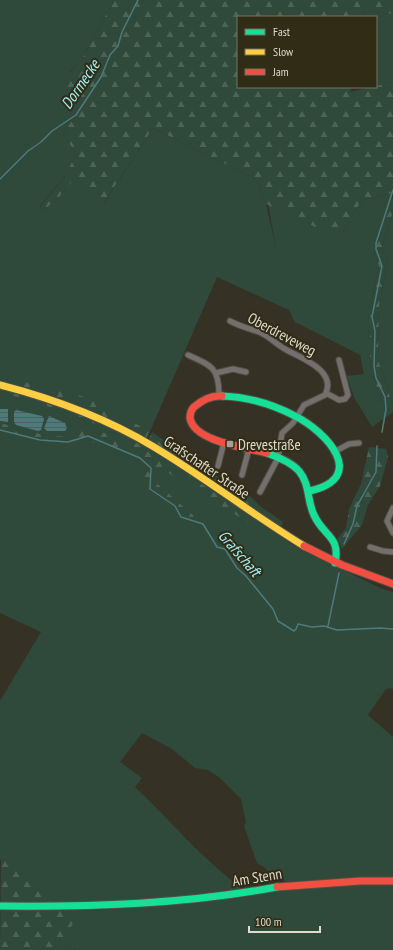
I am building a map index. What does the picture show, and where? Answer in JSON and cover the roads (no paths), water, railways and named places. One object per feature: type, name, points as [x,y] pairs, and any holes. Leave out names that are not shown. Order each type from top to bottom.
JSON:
[{"type":"street","name":"Oberdreveweg","points":[[230,321],[261,333],[286,350],[312,362],[323,374],[328,386],[326,393]]},
{"type":"street","points":[[188,355],[210,365],[216,373],[219,394]]},
{"type":"street","points":[[260,492],[278,458],[281,434],[298,417],[306,403],[322,398],[326,393],[339,400],[345,399],[348,395],[339,360]]},
{"type":"street","points":[[216,373],[233,369],[246,372]]},
{"type":"street","name":"Grafschafter Straße","points":[[0,385],[58,401],[107,421],[134,435],[293,540],[353,571],[393,584]]},
{"type":"street","points":[[309,491],[328,486],[336,479],[339,469],[334,452],[321,433],[298,417],[255,400],[219,394],[206,397],[198,402],[192,410],[190,418],[195,428],[202,434],[278,458],[291,464],[298,470],[309,491],[314,518],[337,545],[338,551],[335,563]]},
{"type":"street","points":[[218,466],[224,442]]},
{"type":"street","points":[[334,452],[349,444],[359,443]]},
{"type":"street","points":[[242,475],[249,449]]},
{"type":"street","points":[[393,508],[386,521],[393,533]]},
{"type":"street","points":[[370,547],[393,552]]},
{"type":"street","name":"Am Stenn","points":[[0,906],[74,907],[125,904],[246,893],[288,885],[360,881],[393,881]]},
{"type":"water","points":[[0,409],[8,409],[8,422],[0,421]]},
{"type":"water","points":[[16,410],[42,416],[44,419],[41,430],[38,431],[16,425],[14,422],[14,412]]},
{"type":"water","points":[[49,416],[65,423],[67,428],[65,431],[47,431],[44,428]]},
{"type":"waterway","name":"Dormecke","points":[[0,179],[28,151],[41,142],[52,131],[76,115],[101,77],[110,55],[118,46],[122,32],[138,0]]},
{"type":"waterway","points":[[382,432],[386,409],[385,397],[376,378],[374,366],[375,331],[372,317],[382,266],[376,249],[376,243],[393,190]]},
{"type":"waterway","name":"Grafschaft","points":[[0,430],[40,440],[68,442],[88,436],[140,458],[151,468],[150,489],[175,506],[181,517],[203,524],[217,547],[225,549],[237,568],[246,576],[273,609],[278,621],[294,631],[298,624],[312,627],[324,626],[337,630],[380,628],[393,629]]},
{"type":"waterway","points":[[344,544],[353,524],[357,506],[376,472],[377,446]]},
{"type":"waterway","points":[[328,626],[339,573]]},
{"type":"place","name":"Drevestraße","points":[[230,444]]}]
